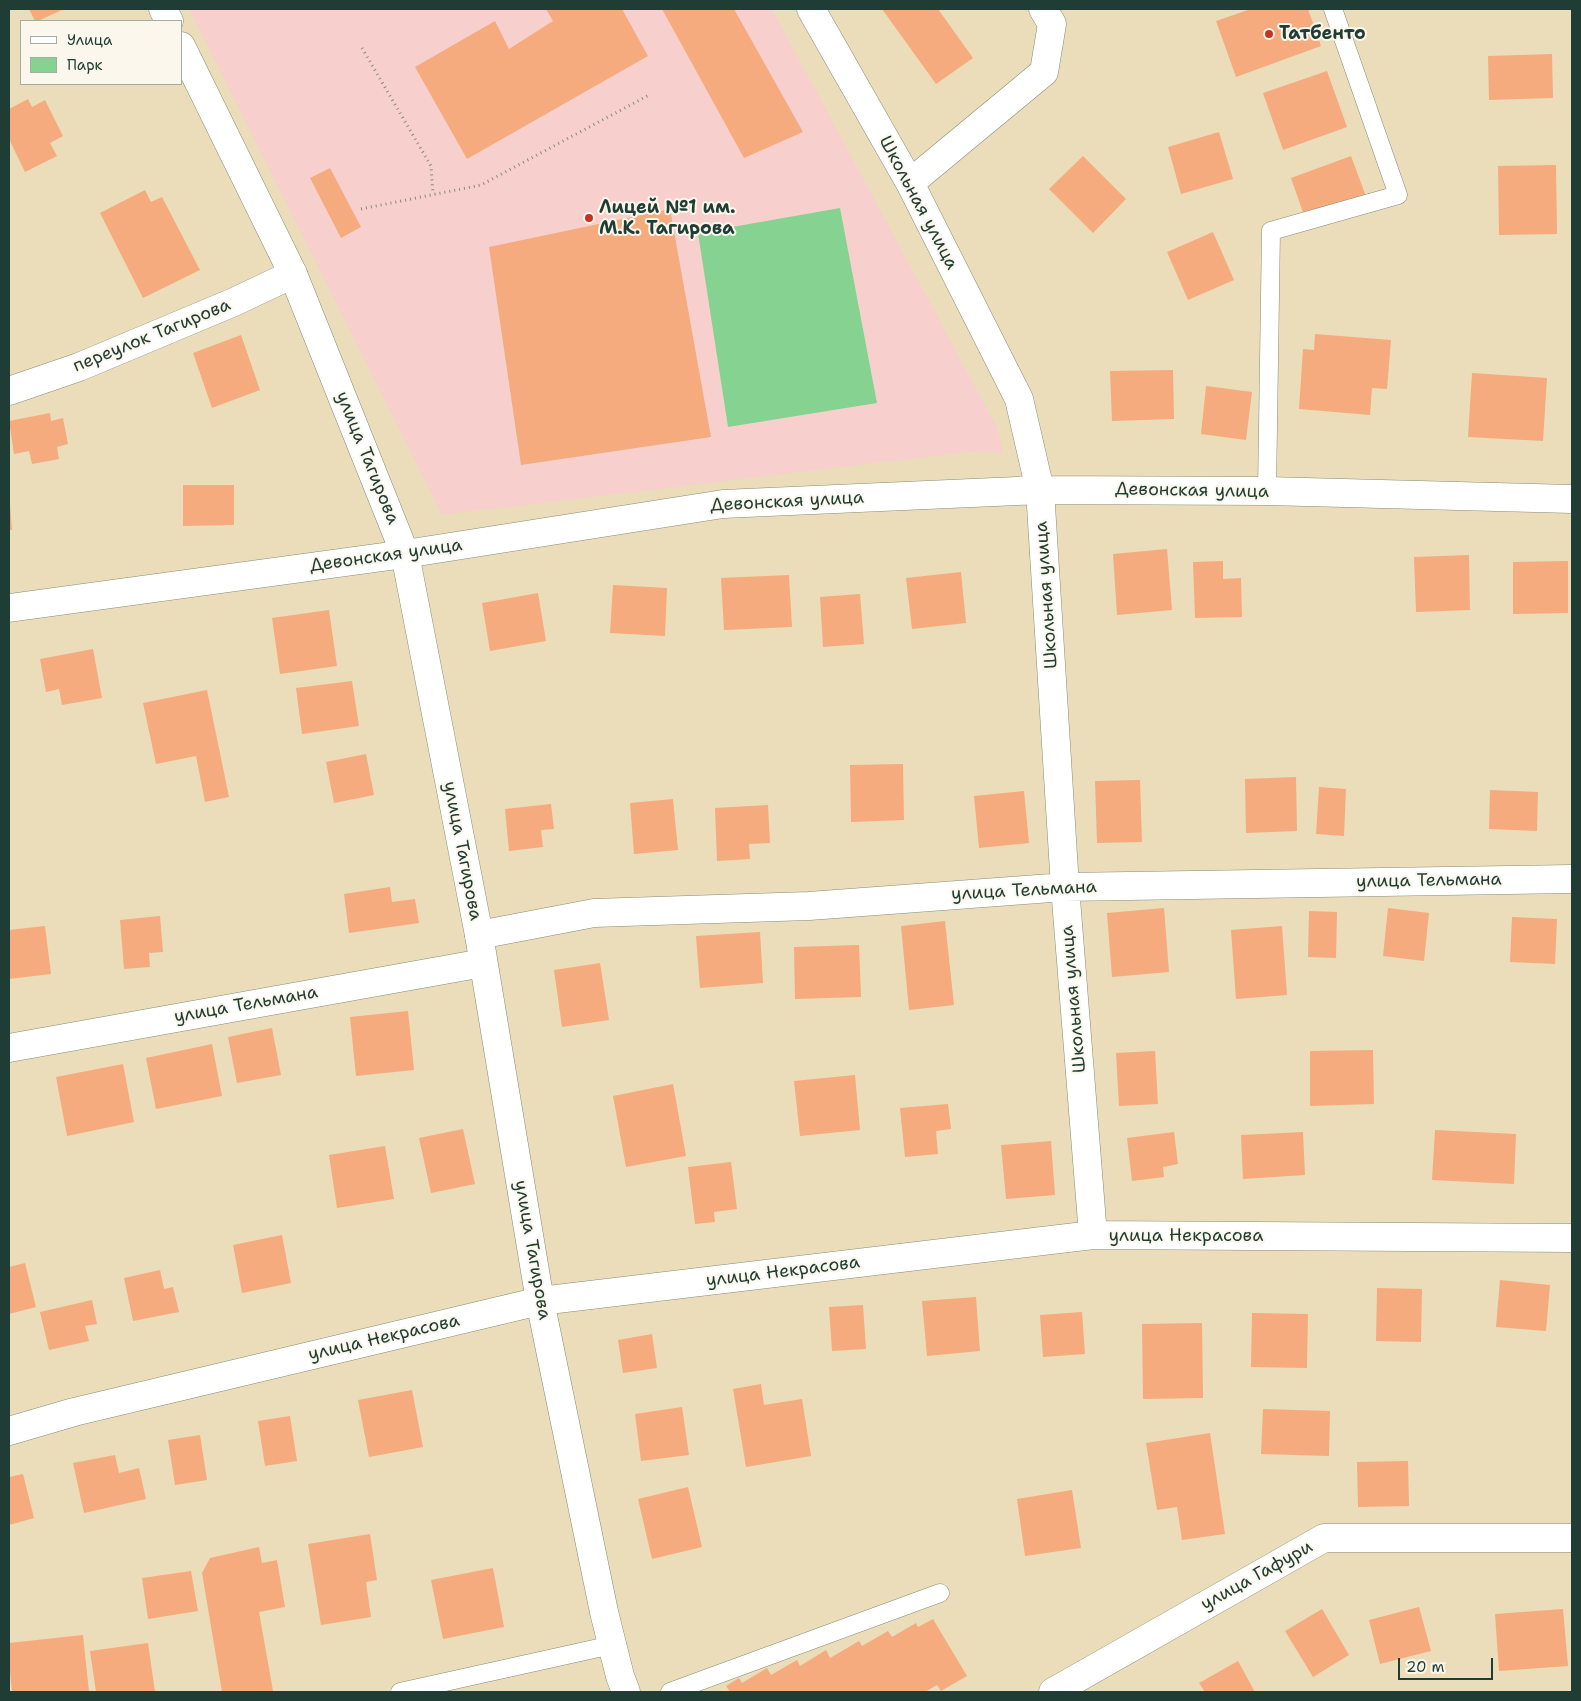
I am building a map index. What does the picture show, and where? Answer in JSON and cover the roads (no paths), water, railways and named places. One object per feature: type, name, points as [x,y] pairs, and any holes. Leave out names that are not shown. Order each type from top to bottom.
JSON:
[{"type":"street","name":"Школьная улица","points":[[811,9],[910,184],[1019,399],[1040,490],[1065,887],[1093,1235]]},
{"type":"street","points":[[910,184],[1044,72],[1052,24],[1043,9]]},
{"type":"street","name":"улица Тагирова","points":[[182,48],[293,274],[405,554],[479,935],[540,1301],[612,1645],[626,1692]]},
{"type":"street","name":"переулок Тагирова","points":[[9,391],[79,367],[234,302],[293,274]]},
{"type":"street","name":"Девонская улица","points":[[9,608],[405,554],[723,504],[1040,490],[1267,492],[1572,499]]},
{"type":"street","name":"улица Тельмана","points":[[479,935],[594,913],[809,906],[1065,887],[1572,879]]},
{"type":"street","name":"улица Тельмана","points":[[9,1048],[483,963]]},
{"type":"street","name":"улица Некрасова","points":[[9,1431],[74,1412],[540,1301],[1093,1235],[1572,1238]]},
{"type":"street","name":"улица Гафури","points":[[1052,1692],[1324,1538],[1572,1538]]},
{"type":"lane","points":[[1267,492],[1271,231],[1398,195],[1333,9]]},
{"type":"lane","points":[[670,1692],[940,1593]]},
{"type":"lane","points":[[400,1692],[612,1645]]},
{"type":"place","name":"Татбенто","points":[[1269,34]]},
{"type":"place","name":"Лицей №1 им. М.К. Тагирова","points":[[589,218]]}]
